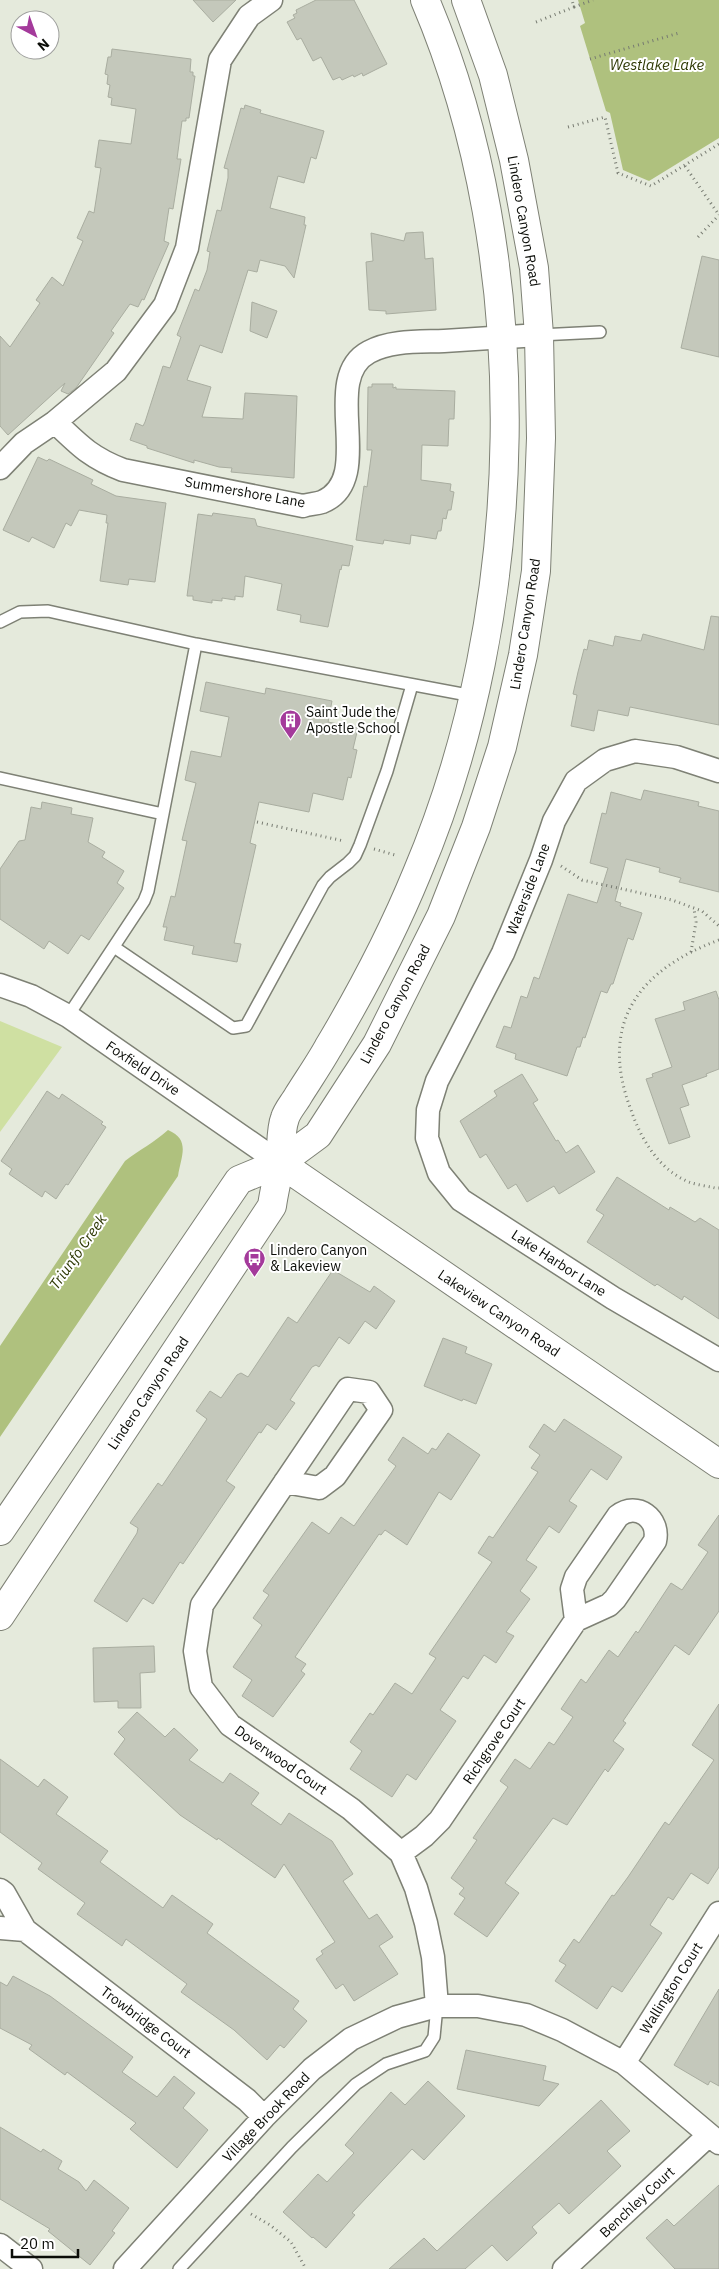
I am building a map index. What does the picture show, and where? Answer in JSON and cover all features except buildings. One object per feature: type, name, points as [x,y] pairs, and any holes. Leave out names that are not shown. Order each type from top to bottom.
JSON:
[{"type":"street","points":[[0,468],[24,442],[55,422],[116,370],[165,305],[187,248],[220,60],[249,16],[271,0]]},
{"type":"street","name":"Lindero Canyon Road","points":[[0,1616],[272,1206],[280,1163],[285,1118],[377,964],[442,811],[473,696],[486,640],[498,562],[504,457],[502,338],[487,206],[468,121],[425,0]]},
{"type":"street","name":"Lindero Canyon Road","points":[[0,1531],[239,1180],[280,1163],[318,1135],[378,1044],[441,916],[476,827],[502,747],[522,655],[536,571],[541,438],[539,335],[534,268],[514,160],[493,75],[466,0]]},
{"type":"street","name":"Summershore Lane","points":[[55,422],[88,454],[101,462],[123,470],[303,506],[322,502],[338,489],[346,474],[347,392],[353,366],[368,352],[392,344],[539,335]]},
{"type":"street","name":"Waterside Lane","points":[[427,1138],[428,1110],[437,1081],[503,954],[541,860],[554,821],[576,781],[606,760],[635,750],[676,756],[719,771]]},
{"type":"street","name":"Foxfield Drive","points":[[0,985],[31,996],[68,1016],[280,1163]]},
{"type":"street","name":"Lake Harbor Lane","points":[[427,1138],[439,1173],[461,1200],[613,1298],[719,1360]]},
{"type":"street","name":"Lakeview Canyon Road","points":[[280,1163],[719,1464]]},
{"type":"street","name":"Doverwood Court","points":[[285,1482],[319,1488],[334,1476],[382,1410],[369,1392],[348,1389],[285,1482],[202,1605],[195,1651],[201,1687],[230,1725],[351,1809],[401,1853],[416,1888],[426,1923],[433,1958],[437,2006]]},
{"type":"street","name":"Richgrove Court","points":[[401,1853],[424,1836],[440,1820],[576,1620],[609,1604],[614,1599],[655,1541],[657,1531],[652,1520],[638,1510],[625,1510],[618,1516],[576,1577],[572,1589],[576,1620]]},
{"type":"street","name":"Trowbridge Court","points":[[0,1890],[25,1930],[248,2100],[264,2117]]},
{"type":"street","name":"Wallington Court","points":[[624,2063],[719,1913]]},
{"type":"street","points":[[0,1928],[25,1930]]},
{"type":"street","name":"Village Brook Road","points":[[125,2269],[264,2117],[312,2069],[351,2039],[397,2017],[437,2006],[478,2006],[526,2015],[562,2030],[624,2063],[714,2139]]},
{"type":"street","name":"Benchley Court","points":[[564,2269],[714,2139]]},
{"type":"street","points":[[0,2245],[31,2269]]},
{"type":"lane","points":[[539,335],[600,332]]},
{"type":"lane","points":[[0,622],[20,612],[48,610],[196,644],[473,696]]},
{"type":"lane","points":[[68,1016],[144,900],[163,814],[196,644]]},
{"type":"lane","points":[[114,947],[233,1028],[246,1026],[323,885],[355,856],[387,771],[412,685]]},
{"type":"lane","points":[[0,778],[163,814]]},
{"type":"lane","points":[[179,2269],[292,2147],[356,2084],[386,2064],[425,2051],[434,2036],[437,2006]]},
{"type":"path","points":[[572,0],[574,7]]},
{"type":"path","points":[[536,22],[593,0]]},
{"type":"path","points":[[590,59],[679,34]]},
{"type":"path","points":[[568,127],[605,117],[618,173],[651,186],[719,144]]},
{"type":"path","points":[[684,166],[719,215],[698,237]]},
{"type":"path","points":[[257,822],[360,844],[396,855]]},
{"type":"path","points":[[541,860],[561,866],[582,880],[672,900],[694,908],[702,911],[719,926]]},
{"type":"path","points":[[691,952],[696,922],[694,908]]},
{"type":"path","points":[[719,940],[691,952],[664,968],[646,985],[629,1010],[619,1034],[618,1058],[626,1100],[636,1125],[651,1152],[667,1168],[688,1182],[719,1188]]},
{"type":"path","points":[[237,2206],[270,2225],[291,2242],[306,2269]]},
{"type":"shaded area","points":[[0,1021],[62,1047],[0,1132]]},
{"type":"water","name":"Westlake Lake","points":[[578,0],[719,0],[719,138],[649,181],[623,170],[610,113],[606,111],[580,26],[585,23]]},
{"type":"water","name":"Triunfo Creek","points":[[168,1130],[180,1139],[182,1144],[183,1149],[178,1176],[0,1437],[0,1346],[125,1161]]},
{"type":"place","name":"Saint Jude the Apostle School","points":[[290,739]]},
{"type":"place","name":"Lindero Canyon & Lakeview","points":[[254,1277]]}]
